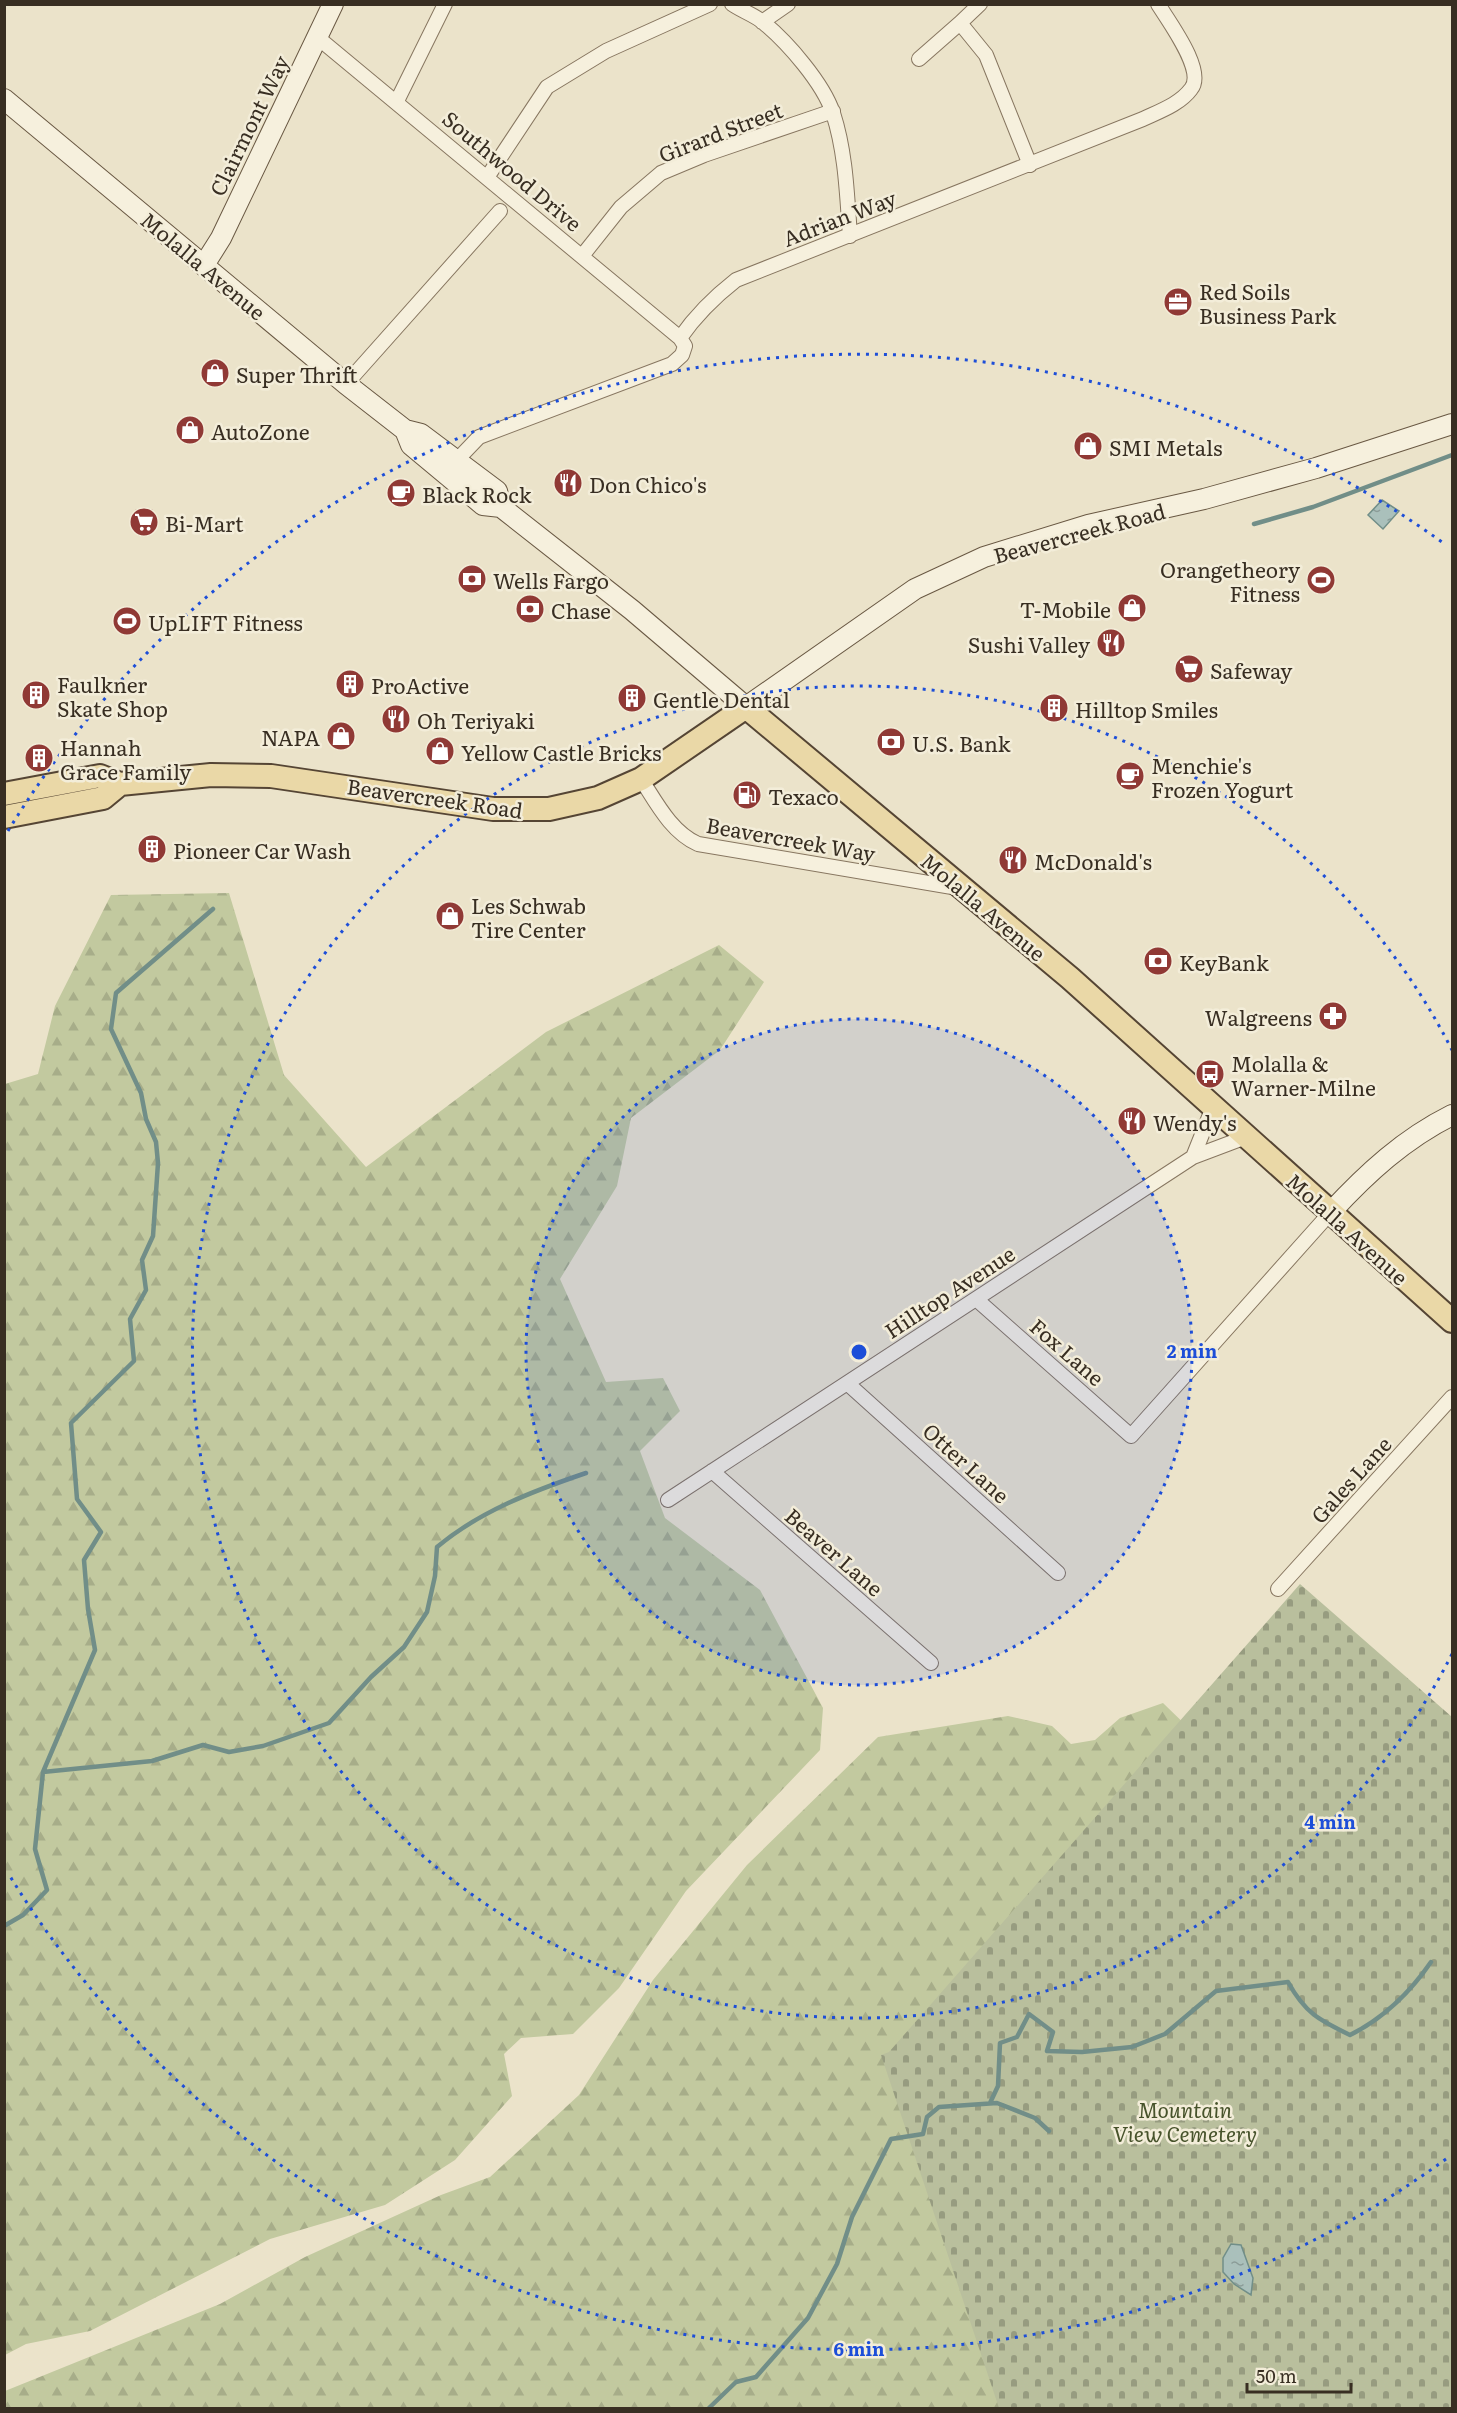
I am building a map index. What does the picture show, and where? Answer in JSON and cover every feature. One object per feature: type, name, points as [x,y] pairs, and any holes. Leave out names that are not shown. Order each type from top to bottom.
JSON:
[{"type":"main road","name":"Clairmont Way","points":[[204,265],[221,238],[333,4]]},
{"type":"main road","name":"Molalla Avenue","points":[[4,99],[346,384],[405,430],[421,434],[497,491],[501,507]]},
{"type":"main road","name":"Beavercreek Road","points":[[4,794],[100,776],[120,784],[211,775],[271,776],[493,809],[524,810],[576,804],[612,793],[641,779],[915,589],[984,557],[1088,525],[1193,502],[1316,468],[1452,424]]},
{"type":"main road","name":"Molalla Avenue","points":[[405,430],[411,445],[483,505],[501,507],[632,610],[1070,978],[1452,1321]]},
{"type":"main road","name":"Beavercreek Road","points":[[4,817],[103,798],[120,784]]},
{"type":"main road","points":[[4,801],[30,789]]},
{"type":"main road","points":[[1331,1212],[1359,1182],[1393,1152],[1452,1115]]},
{"type":"street","points":[[397,101],[445,4]]},
{"type":"street","points":[[488,176],[548,87],[606,51],[710,4]]},
{"type":"street","points":[[732,4],[762,22],[809,72],[833,111],[842,153],[850,236]]},
{"type":"street","points":[[762,22],[788,4]]},
{"type":"street","points":[[919,59],[980,4]]},
{"type":"street","name":"Adrian Way","points":[[456,461],[479,437],[672,364],[682,355],[685,346],[680,338],[708,302],[736,280],[1143,119],[1177,102],[1193,88],[1196,77],[1192,63],[1158,4]]},
{"type":"street","points":[[960,23],[986,56],[1029,165]]},
{"type":"street","name":"Southwood Drive","points":[[317,37],[488,176],[680,338]]},
{"type":"street","name":"Girard Street","points":[[582,256],[621,207],[661,173],[704,154],[833,111]]},
{"type":"street","points":[[346,384],[500,211]]},
{"type":"street","name":"Beavercreek Way","points":[[641,779],[669,821],[691,841],[705,846],[821,863],[963,889]]},
{"type":"street","points":[[1193,1157],[1214,1107]]},
{"type":"street","name":"Hilltop Avenue","points":[[668,1500],[1193,1157],[1246,1137]]},
{"type":"street","name":"Fox Lane","points":[[976,1299],[1131,1436],[1331,1212]]},
{"type":"street","name":"Otter Lane","points":[[847,1383],[1058,1573]]},
{"type":"street","name":"Gales Lane","points":[[1278,1589],[1452,1397]]},
{"type":"street","name":"Beaver Lane","points":[[712,1471],[931,1663]]},
{"type":"green space","points":[[229,893],[284,1075],[366,1167],[546,1032],[719,945],[764,982],[720,1050],[631,1118],[617,1186],[560,1279],[606,1382],[663,1378],[680,1411],[640,1451],[665,1518],[760,1590],[823,1708],[820,1750],[686,1891],[619,1988],[573,2034],[521,2038],[504,2054],[512,2096],[455,2160],[385,2205],[270,2239],[90,2331],[26,2344],[5,2355],[5,1084],[38,1074],[55,1006],[111,895]]},
{"type":"green space","name":"Mountain View Cemetery","points":[[1300,1584],[1452,1717],[1452,2408],[999,2408],[881,2055],[889,2052]]},
{"type":"green space","points":[[1163,1703],[1196,1735],[1397,2408],[5,2408],[5,2391],[220,2304],[305,2257],[441,2195],[490,2177],[579,2095],[653,1980],[747,1865],[878,1737],[1008,1716],[1052,1726],[1071,1744],[1095,1740],[1120,1718]]},
{"type":"water","points":[[1382,500],[1399,511],[1383,529],[1368,515]]},
{"type":"water","points":[[1231,2244],[1241,2245],[1253,2278],[1251,2295],[1234,2284],[1223,2272],[1223,2258]]},
{"type":"waterway","points":[[1254,524],[1313,507],[1452,455]]},
{"type":"waterway","points":[[4,1926],[23,1915],[47,1890],[35,1849],[43,1772],[95,1650],[88,1609],[84,1560],[101,1532],[77,1499],[71,1423],[134,1361],[130,1319],[146,1290],[142,1260],[153,1236],[158,1163],[156,1142],[146,1119],[141,1093],[111,1029],[116,993],[213,909]]},
{"type":"waterway","points":[[43,1772],[152,1761],[203,1745],[229,1752],[263,1746],[329,1723],[371,1677],[404,1647],[427,1612],[435,1576],[437,1547],[471,1523],[508,1503],[586,1473]]},
{"type":"waterway","points":[[990,2103],[998,2086],[1000,2043],[1017,2037],[1029,2014],[1053,2032],[1047,2051],[1082,2052],[1132,2047],[1165,2034],[1216,1991],[1288,1982],[1300,2001],[1314,2014],[1350,2035],[1374,2021],[1395,2004],[1414,1985],[1431,1962]]},
{"type":"waterway","points":[[709,2408],[736,2382],[756,2377],[808,2318],[837,2264],[852,2217],[891,2139],[923,2134],[927,2117],[939,2107],[997,2103],[1035,2118],[1049,2131]]},
{"type":"place","name":"Red Soils Business Park","points":[[1178,302]]},
{"type":"place","name":"Super Thrift","points":[[215,373]]},
{"type":"place","name":"AutoZone","points":[[190,430]]},
{"type":"place","name":"SMI Metals","points":[[1088,446]]},
{"type":"place","name":"Don Chico's","points":[[568,483]]},
{"type":"place","name":"Black Rock","points":[[401,493]]},
{"type":"place","name":"Bi-Mart","points":[[144,522]]},
{"type":"place","name":"Wells Fargo","points":[[472,579]]},
{"type":"place","name":"Orangetheory Fitness","points":[[1321,580]]},
{"type":"place","name":"T-Mobile","points":[[1132,608]]},
{"type":"place","name":"Chase","points":[[530,609]]},
{"type":"place","name":"UpLIFT Fitness","points":[[127,621]]},
{"type":"place","name":"Sushi Valley","points":[[1111,643]]},
{"type":"place","name":"Safeway","points":[[1189,669]]},
{"type":"place","name":"ProActive","points":[[350,684]]},
{"type":"place","name":"Faulkner Skate Shop","points":[[36,695]]},
{"type":"place","name":"Gentle Dental","points":[[632,698]]},
{"type":"place","name":"Hilltop Smiles","points":[[1054,708]]},
{"type":"place","name":"Oh Teriyaki","points":[[396,719]]},
{"type":"place","name":"NAPA","points":[[341,736]]},
{"type":"place","name":"U.S. Bank","points":[[891,742]]},
{"type":"place","name":"Yellow Castle Bricks","points":[[440,751]]},
{"type":"place","name":"Hannah Grace Family","points":[[39,758]]},
{"type":"place","name":"Menchie's Frozen Yogurt","points":[[1130,776]]},
{"type":"place","name":"Texaco","points":[[747,795]]},
{"type":"place","name":"Pioneer Car Wash","points":[[152,849]]},
{"type":"place","name":"McDonald's","points":[[1013,860]]},
{"type":"place","name":"Les Schwab Tire Center","points":[[450,916]]},
{"type":"place","name":"KeyBank","points":[[1158,961]]},
{"type":"place","name":"Walgreens","points":[[1333,1016]]},
{"type":"place","name":"Molalla & Warner-Milne","points":[[1210,1074]]},
{"type":"place","name":"Wendy's","points":[[1132,1121]]}]
